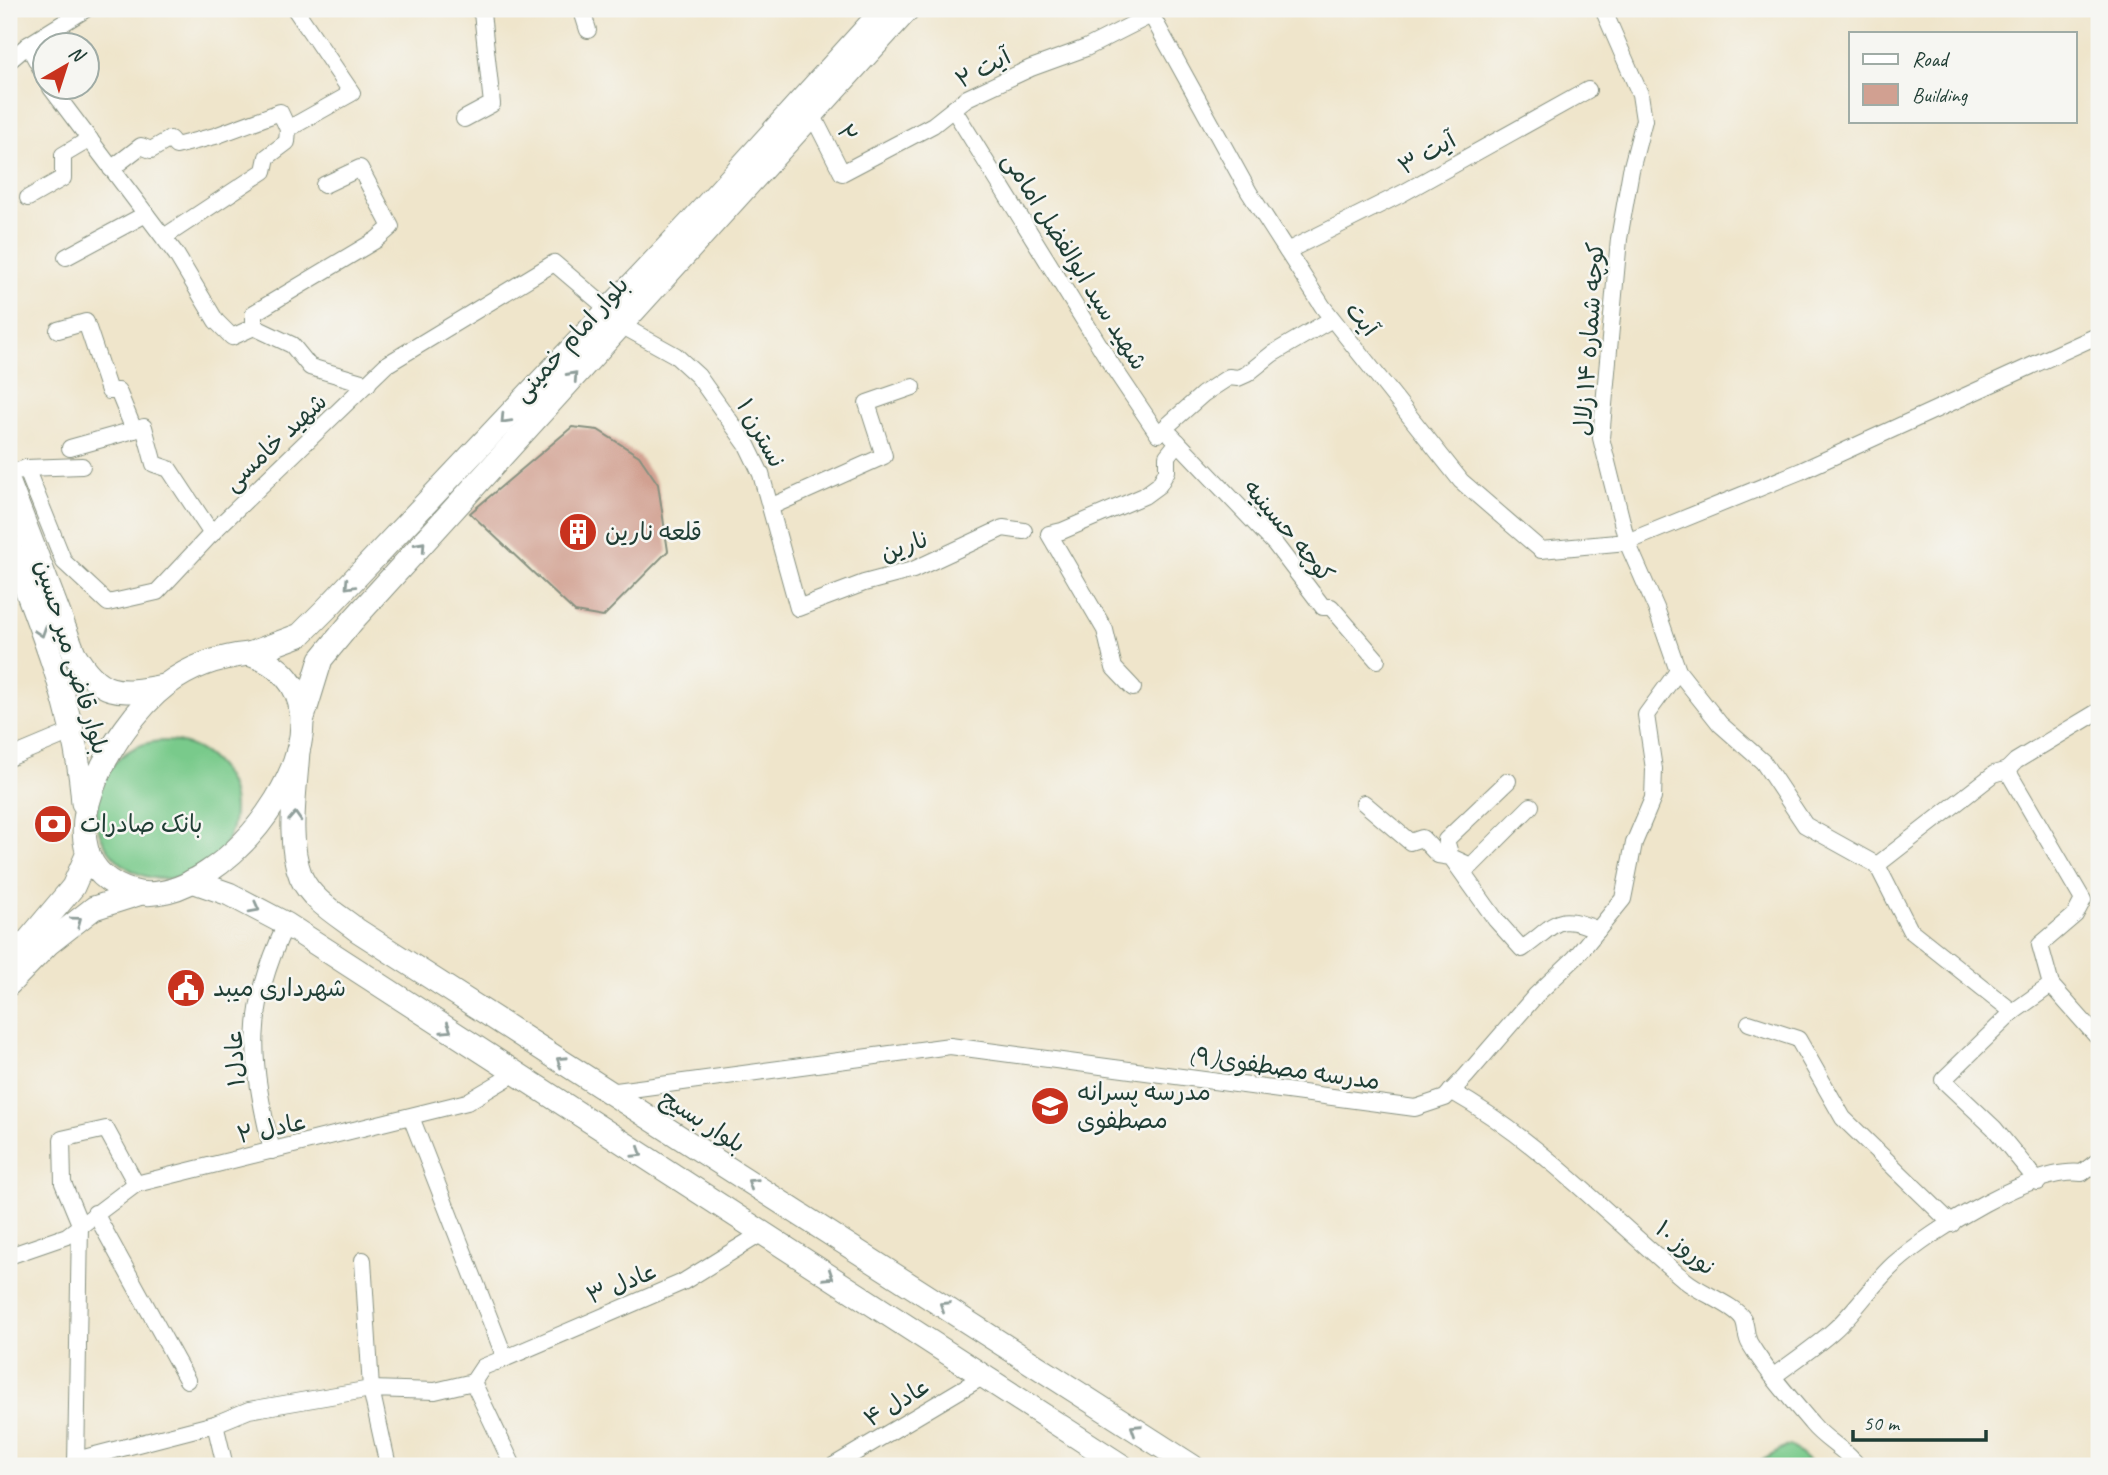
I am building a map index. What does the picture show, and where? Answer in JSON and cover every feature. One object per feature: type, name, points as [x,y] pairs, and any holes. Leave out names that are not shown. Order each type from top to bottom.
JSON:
[{"type":"main road","name":"بلوار امام خمینی","points":[[302,720],[321,659],[691,222],[884,9]]},
{"type":"main road","name":"بلوار امام خمینی","points":[[249,654],[300,635],[812,114],[908,9]]},
{"type":"main road","name":"بلوار قاضی میر حسین","points":[[18,475],[75,653],[86,674],[98,684],[120,692],[167,685]]},
{"type":"main road","name":"بلوار قاضی میر حسین","points":[[9,545],[41,634],[71,732],[81,774],[85,827]]},
{"type":"main road","points":[[9,984],[48,944],[94,908],[138,894],[164,891],[192,881],[220,863],[246,840],[269,812],[286,782],[298,750],[302,720],[299,695],[288,675],[270,661],[249,654],[223,656],[195,667],[167,685],[125,727],[101,766],[89,798],[85,827],[88,853],[99,873],[116,887],[138,894]]},
{"type":"main road","name":"بلوار بسیج","points":[[298,750],[294,843],[302,878],[321,902],[357,930],[1192,1466]]},
{"type":"main road","points":[[9,962],[47,922],[73,887],[88,853]]},
{"type":"main road","points":[[192,881],[229,894],[286,924],[1122,1466]]},
{"type":"main road","points":[[336,956],[334,942],[343,931],[357,930]]},
{"type":"street","points":[[9,61],[28,45],[86,9]]},
{"type":"street","points":[[288,129],[352,93],[295,9]]},
{"type":"street","points":[[589,9],[582,11],[589,30]]},
{"type":"street","name":"کوچه شماره ۱۴ زلال","points":[[1603,9],[1640,94],[1644,120],[1631,170],[1619,239],[1601,438],[1627,542],[1656,608],[1678,671],[1720,724],[1763,762],[1805,825],[1877,865]]},
{"type":"street","points":[[464,118],[492,104],[483,10]]},
{"type":"street","name":"آیت","points":[[1149,12],[1249,192],[1332,319],[1461,481],[1541,550],[1627,542],[1801,471],[2099,335]]},
{"type":"street","name":"آیت ۲","points":[[842,173],[933,125],[967,98],[1031,68],[1086,48],[1149,12]]},
{"type":"street","points":[[28,45],[32,52]]},
{"type":"street","name":"آیت ۳","points":[[1287,251],[1402,193],[1588,90]]},
{"type":"street","points":[[62,102],[164,237],[216,321],[232,337],[254,327],[292,345],[310,367],[368,384]]},
{"type":"street","name":"شهید سید ابوالفضل امامی","points":[[954,110],[1111,364],[1161,431]]},
{"type":"street","points":[[111,169],[141,146],[151,150],[170,139],[176,146],[215,136],[280,112],[288,129],[287,142],[267,157],[264,170],[164,237]]},
{"type":"street","name":"۲","points":[[812,114],[842,173]]},
{"type":"street","points":[[29,198],[62,178],[63,155],[90,139]]},
{"type":"street","points":[[254,327],[254,313],[376,240],[391,228],[360,167],[324,185]]},
{"type":"street","points":[[66,257],[146,214]]},
{"type":"street","name":"شهید خامسی","points":[[18,475],[64,562],[108,603],[157,593],[212,534],[386,365],[554,263],[613,317]]},
{"type":"street","name":"نسترن ۱","points":[[613,317],[675,355],[698,376],[747,445],[761,474],[798,608]]},
{"type":"street","points":[[1161,431],[1203,394],[1229,377],[1238,378],[1247,373],[1272,354],[1332,319]]},
{"type":"street","points":[[58,330],[86,323],[109,391],[118,391],[134,430]]},
{"type":"street","points":[[770,507],[884,456],[867,403],[914,387]]},
{"type":"street","points":[[70,448],[144,427],[154,464],[169,469],[212,534]]},
{"type":"street","name":"کوچه حسینیه","points":[[1161,431],[1178,442],[1275,544],[1323,607],[1331,607],[1377,660]]},
{"type":"street","points":[[1133,688],[1114,668],[1105,630],[1049,534],[1144,496],[1159,485],[1167,471],[1167,456],[1178,442]]},
{"type":"street","points":[[9,474],[82,466]]},
{"type":"street","name":"نارین","points":[[798,608],[864,583],[913,570],[1003,528],[1024,531]]},
{"type":"street","name":"مدرسه مصطفوی(۹)","points":[[609,1092],[950,1046],[1415,1108],[1444,1098],[1598,930],[1623,899],[1634,843],[1653,798],[1654,769],[1646,715],[1678,671]]},
{"type":"street","points":[[2013,1012],[1910,930],[1877,865],[1994,774],[2007,770],[2099,711]]},
{"type":"street","points":[[9,758],[71,732]]},
{"type":"street","points":[[2007,770],[2083,900],[2075,915],[2040,945],[2051,985],[2099,1039]]},
{"type":"street","points":[[1508,781],[1446,840],[1451,857],[1496,920],[1522,949],[1563,919],[1575,920],[1598,930]]},
{"type":"street","points":[[1364,803],[1410,842],[1422,838],[1438,855],[1451,857],[1471,866],[1531,806]]},
{"type":"street","name":"عادل۱","points":[[272,1151],[255,1073],[255,1019],[266,967],[286,924]]},
{"type":"street","points":[[2038,1182],[1994,1128],[1942,1080],[2013,1012],[2051,985]]},
{"type":"street","points":[[1749,1023],[1798,1039],[1843,1118],[1952,1224]]},
{"type":"street","name":"عادل ۲","points":[[136,1184],[467,1102],[516,1073]]},
{"type":"street","name":"نوروز ۱۰","points":[[1451,1091],[1489,1112],[1531,1145],[1688,1283],[1734,1309],[1743,1319],[1748,1342],[1814,1427],[1847,1452],[1858,1466]]},
{"type":"street","points":[[411,1117],[505,1358],[494,1363]]},
{"type":"street","points":[[9,1256],[67,1236],[80,1224],[136,1184],[106,1129],[62,1139],[63,1183],[80,1224],[76,1463],[215,1424],[249,1410],[371,1389],[435,1391],[473,1382],[513,1466]]},
{"type":"street","points":[[1774,1376],[1834,1330],[1894,1264],[1952,1224],[2009,1188],[2038,1182],[2066,1171],[2082,1173],[2099,1160]]},
{"type":"street","points":[[95,1213],[187,1380]]},
{"type":"street","name":"عادل ۳","points":[[473,1382],[483,1367],[683,1282],[762,1233]]},
{"type":"street","points":[[363,1260],[371,1389],[388,1466]]},
{"type":"street","name":"عادل ۴","points":[[833,1466],[984,1376]]},
{"type":"street","points":[[215,1424],[225,1466]]},
{"type":"green space","points":[[165,741],[192,746],[214,761],[229,783],[234,810],[229,837],[214,859],[192,874],[165,879],[138,874],[116,859],[101,837],[96,810],[101,783],[116,761],[138,746]]},
{"type":"green space","points":[[1790,1445],[1814,1466],[1752,1466]]},
{"type":"building","name":"قلعه نارین","points":[[572,427],[598,430],[639,456],[658,484],[668,551],[603,617],[575,612],[470,513]]},
{"type":"place","name":"قلعه نارین","points":[[578,532]]},
{"type":"place","name":"بانک صادرات","points":[[53,824]]},
{"type":"place","name":"شهرداری میبد","points":[[186,988]]},
{"type":"place","name":"مدرسه پسرانه مصطفوی","points":[[1050,1106]]}]
